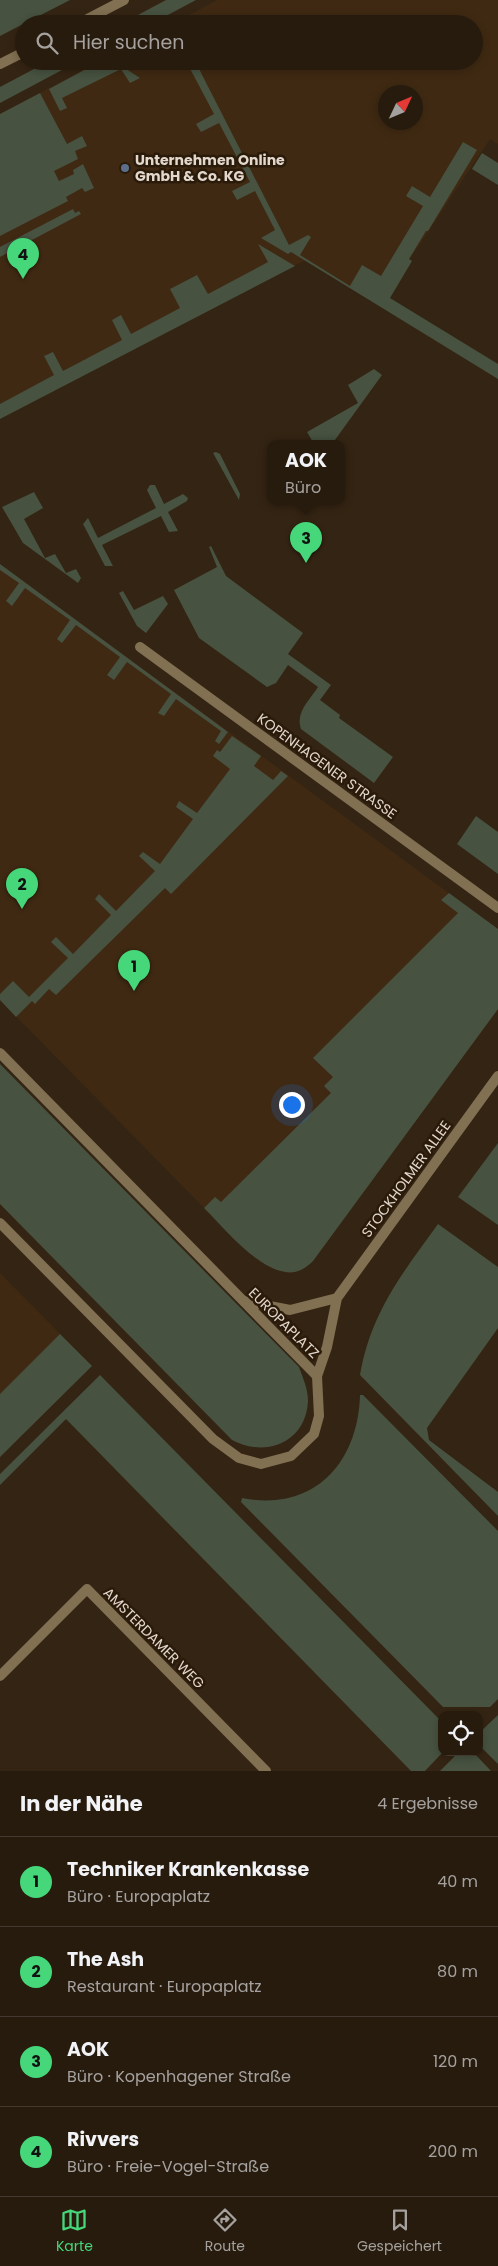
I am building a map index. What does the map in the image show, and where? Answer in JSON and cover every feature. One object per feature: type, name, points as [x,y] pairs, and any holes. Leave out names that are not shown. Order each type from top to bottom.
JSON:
[{"type":"street","points":[[95,15],[124,0]]},
{"type":"street","points":[[0,64],[15,56]]},
{"type":"street","name":"KOPENHAGENER STRASSE","points":[[140,647],[498,908]]},
{"type":"street","name":"EUROPAPLATZ","points":[[0,1053],[317,1376],[319,1416],[314,1434],[291,1456],[261,1464],[239,1458],[213,1439],[0,1223]]},
{"type":"street","name":"STOCKHOLMER ALLEE","points":[[317,1376],[327,1346],[337,1298],[498,1076]]},
{"type":"street","points":[[244,1301],[290,1310],[337,1298]]},
{"type":"street","name":"AMSTERDAMER WEG","points":[[0,1676],[87,1589],[266,1771]]},
{"type":"shaded area","points":[[217,0],[498,0],[498,144],[490,139],[380,304],[306,260],[0,418],[0,114],[83,70],[483,70],[483,15],[189,15]]},
{"type":"shaded area","points":[[0,564],[498,929],[498,1009],[313,1261],[298,1271],[287,1273],[271,1268],[256,1258],[204,1208],[0,1000]]},
{"type":"shaded area","points":[[0,1273],[92,1366],[0,1457]]},
{"type":"green space","points":[[0,0],[70,0],[41,15],[15,15],[15,28],[0,36]]},
{"type":"green space","points":[[166,0],[196,0],[168,15],[138,15]]},
{"type":"green space","points":[[32,70],[62,70],[0,103],[0,87]]},
{"type":"green space","points":[[84,70],[119,70],[62,98],[67,108],[60,111],[49,89]]},
{"type":"green space","points":[[122,70],[128,70],[140,78],[130,83]]},
{"type":"green space","points":[[191,70],[200,70],[289,245],[308,235],[311,237],[300,255],[350,286],[362,265],[381,276],[423,206],[406,196],[412,186],[430,197],[463,142],[477,150],[409,259],[412,261],[390,298],[498,364],[498,379],[291,252],[288,254],[261,238],[275,230],[255,191],[237,200],[232,191],[250,182],[219,123],[201,132],[196,124],[214,114]]},
{"type":"green space","points":[[40,93],[67,144],[82,136],[87,146],[75,151],[78,159],[54,171],[59,181],[74,174],[73,170],[83,164],[94,188],[85,192],[82,188],[66,197],[68,201],[0,236],[0,114]]},
{"type":"green space","points":[[482,153],[498,163],[498,185],[472,169]]},
{"type":"green space","points":[[73,209],[75,213],[79,211],[81,214],[0,257],[0,247]]},
{"type":"green space","points":[[258,244],[295,266],[0,419],[0,404],[54,375],[44,356],[53,352],[63,371],[122,340],[112,320],[121,315],[131,334],[180,308],[170,289],[197,275],[208,294],[268,262]]},
{"type":"green space","points":[[374,369],[382,375],[335,440],[312,440],[307,432],[358,403],[348,385]]},
{"type":"green space","points":[[213,453],[220,454],[240,494],[239,500]]},
{"type":"green space","points":[[150,485],[155,485],[164,504],[183,494],[188,498],[187,501],[168,512],[178,531],[169,532],[161,516],[102,545],[113,566],[105,566],[83,524],[88,518],[98,538],[156,508],[147,490]]},
{"type":"green space","points":[[34,492],[43,508],[24,519],[45,558],[55,554],[66,573],[76,569],[81,578],[78,583],[23,543],[2,507]]},
{"type":"green space","points":[[211,546],[226,576],[303,633],[288,654],[331,685],[320,700],[340,715],[339,718],[393,757],[374,783],[301,729],[300,717],[302,712],[318,687],[288,665],[276,683],[267,687],[199,638],[174,590],[217,567],[209,547]]},
{"type":"green space","points":[[0,564],[228,732],[219,744],[215,741],[221,731],[176,699],[164,716],[158,713],[171,694],[127,662],[114,680],[107,675],[120,657],[76,625],[62,643],[57,639],[70,620],[25,588],[12,606],[6,601],[19,583],[0,570]]},
{"type":"green space","points":[[123,591],[134,610],[163,596],[168,604],[146,633],[137,626],[119,593]]},
{"type":"green space","points":[[232,736],[261,756],[254,766],[273,780],[281,771],[288,776],[171,894],[165,888],[56,995],[49,989],[35,1004],[32,1001],[16,1017],[0,1000],[0,994],[13,981],[29,997],[68,958],[51,942],[56,937],[73,954],[111,915],[95,899],[99,894],[116,911],[155,871],[139,856],[143,852],[160,864],[193,819],[176,807],[179,801],[197,813],[230,769],[213,756],[217,750],[220,752]]},
{"type":"green space","points":[[476,816],[498,832],[498,874],[457,844]]},
{"type":"green space","points":[[449,893],[498,929],[498,1009],[313,1261],[304,1268],[294,1272],[275,1269],[252,1256],[204,1208],[215,1197],[221,1202],[331,1093],[324,1086],[333,1077],[313,1058],[458,913],[441,900]]},
{"type":"green space","points":[[0,1064],[299,1367],[308,1401],[306,1415],[292,1437],[270,1447],[245,1445],[232,1440],[0,1204]]},
{"type":"green space","points":[[498,1143],[498,1225],[458,1197]]},
{"type":"green space","points":[[438,1224],[498,1267],[498,1328],[427,1428],[429,1440],[498,1492],[498,1516],[360,1375],[365,1352],[380,1313],[400,1277]]},
{"type":"green space","points":[[60,1334],[92,1366],[0,1457],[0,1394]]},
{"type":"green space","points":[[100,1375],[438,1718],[439,1756],[425,1771],[411,1771],[66,1419],[0,1485],[0,1474]]},
{"type":"green space","points":[[360,1395],[363,1395],[498,1531],[498,1699],[490,1707],[443,1707],[241,1502],[242,1498],[267,1500],[290,1498],[310,1490],[327,1478],[341,1462],[351,1442],[357,1420]]},
{"type":"green space","points":[[498,1715],[498,1764],[483,1749],[483,1729]]},
{"type":"green space","points":[[455,1756],[477,1756],[491,1771],[440,1771]]},
{"type":"place","name":"Unternehmen Online GmbH & Co. KG","points":[[125,168]]},
{"type":"place","name":"Rivvers","points":[[23,279]]},
{"type":"place","name":"AOK","points":[[306,563]]},
{"type":"place","name":"The Ash","points":[[22,909]]},
{"type":"place","name":"Techniker Krankenkasse","points":[[134,991]]}]
